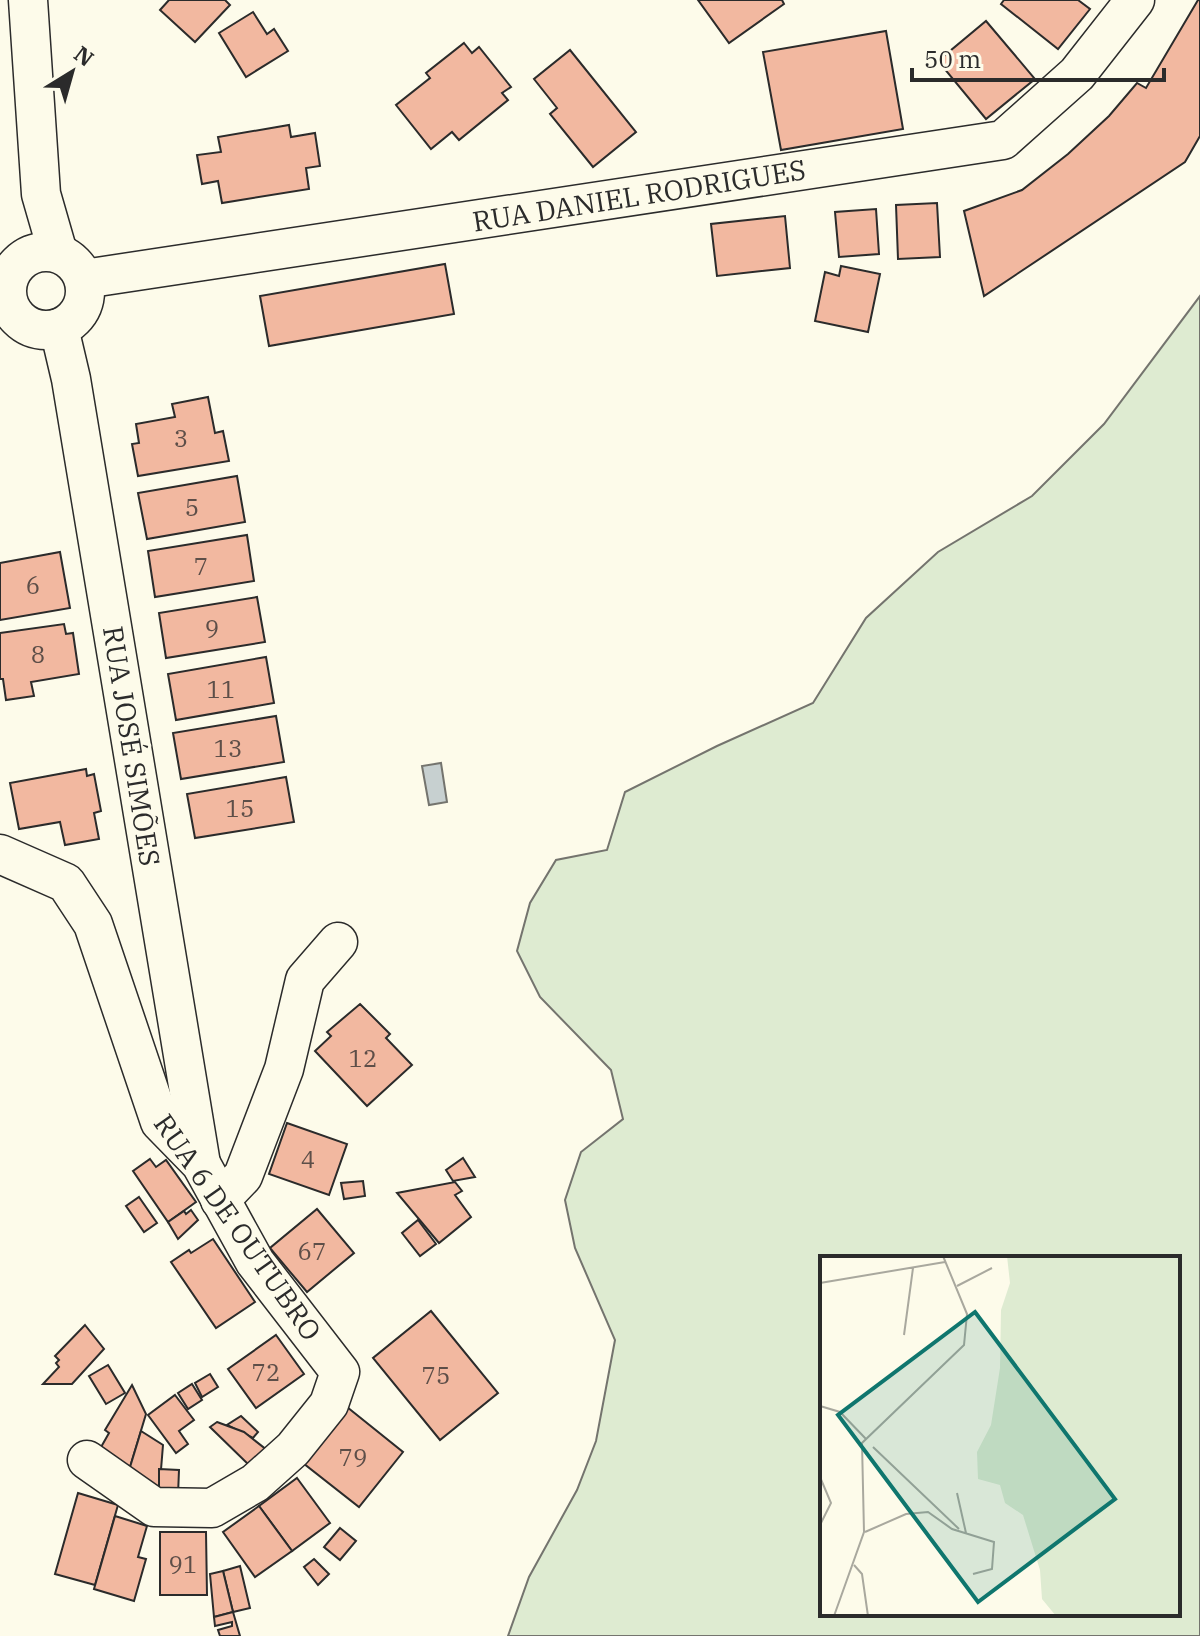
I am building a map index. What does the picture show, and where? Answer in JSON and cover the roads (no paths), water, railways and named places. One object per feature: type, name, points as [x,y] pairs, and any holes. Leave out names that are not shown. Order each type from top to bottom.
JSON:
[{"type":"street","points":[[28,0],[41,194],[55,263],[85,299],[76,317],[19,319],[7,281],[55,263]]},
{"type":"street","name":"RUA DANIEL RODRIGUES","points":[[55,263],[1003,140],[1077,74],[1135,0]]},
{"type":"street","name":"RUA JOSÉ SIMÕES","points":[[19,319],[71,379],[201,1164]]},
{"type":"street","name":"RUA 6 DE OUTUBRO","points":[[0,854],[66,883],[93,924],[160,1122],[201,1164],[255,1262],[340,1372],[329,1404],[293,1449],[255,1483],[212,1508],[154,1507],[87,1460]]},
{"type":"street","points":[[220,1200],[243,1176],[284,1069],[305,980],[338,942]]}]
